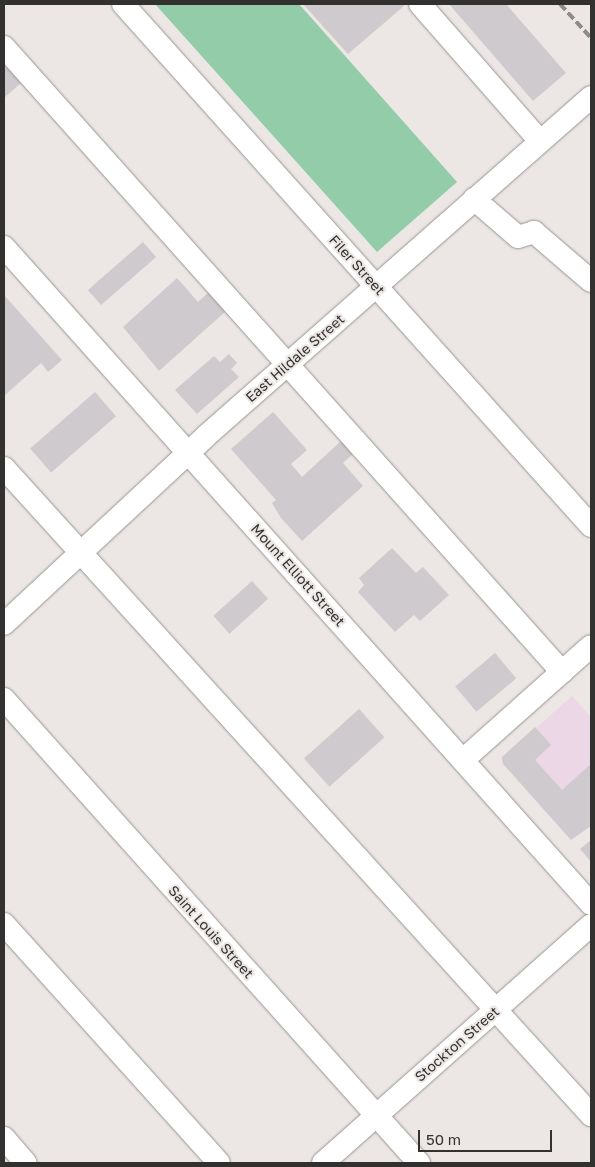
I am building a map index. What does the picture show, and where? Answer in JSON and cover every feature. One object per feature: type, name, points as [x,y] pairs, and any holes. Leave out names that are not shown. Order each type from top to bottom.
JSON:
[{"type":"street","name":"Filer Street","points":[[123,4],[591,526]]},
{"type":"street","points":[[420,4],[540,142]]},
{"type":"street","points":[[4,47],[562,672]]},
{"type":"street","name":"East Hildale Street","points":[[4,624],[288,365],[591,97]]},
{"type":"street","points":[[474,199],[518,237],[534,232],[591,281]]},
{"type":"street","name":"Mount Elliott Street","points":[[5,250],[190,453],[591,904]]},
{"type":"street","points":[[4,468],[591,1115]]},
{"type":"street","points":[[463,760],[591,646]]},
{"type":"street","name":"Saint Louis Street","points":[[4,700],[420,1163]]},
{"type":"street","points":[[4,924],[219,1163]]},
{"type":"street","name":"Stockton Street","points":[[323,1163],[591,925]]},
{"type":"street","points":[[4,1138],[26,1163]]},
{"type":"shaded area","points":[[572,696],[591,717],[591,766],[545,808],[501,759]]},
{"type":"green space","points":[[155,4],[299,4],[457,182],[377,252]]},
{"type":"building","points":[[303,4],[403,4],[404,6],[348,54]]},
{"type":"building","points":[[449,4],[506,4],[566,73],[533,101]]},
{"type":"building","points":[[7,67],[21,83],[4,98],[4,70]]},
{"type":"building","points":[[143,242],[156,257],[101,305],[88,290]]},
{"type":"building","points":[[177,278],[198,302],[209,292],[226,311],[159,371],[123,327]]},
{"type":"building","points":[[4,295],[62,360],[48,372],[41,363],[4,396]]},
{"type":"building","points":[[229,354],[237,363],[231,369],[239,377],[197,414],[175,390],[214,356],[220,362]]},
{"type":"building","points":[[95,392],[116,416],[51,473],[30,448]]},
{"type":"building","points":[[273,412],[307,450],[291,464],[302,477],[342,440],[354,453],[343,463],[363,486],[302,541],[281,518],[272,503],[276,500],[231,449]]},
{"type":"building","points":[[392,548],[416,573],[423,567],[449,595],[420,621],[414,615],[395,632],[358,592],[364,585],[359,578]]},
{"type":"building","points":[[252,581],[268,599],[229,634],[213,616]]},
{"type":"building","points":[[495,653],[516,678],[476,712],[455,686]]},
{"type":"building","points":[[359,709],[384,737],[329,787],[304,759]]},
{"type":"building","points":[[535,727],[551,745],[535,760],[562,790],[591,764],[591,826],[571,840],[503,764],[502,757]]},
{"type":"building","points":[[591,840],[591,862],[580,849]]},
{"type":"railway","points":[[560,4],[591,38]]}]
